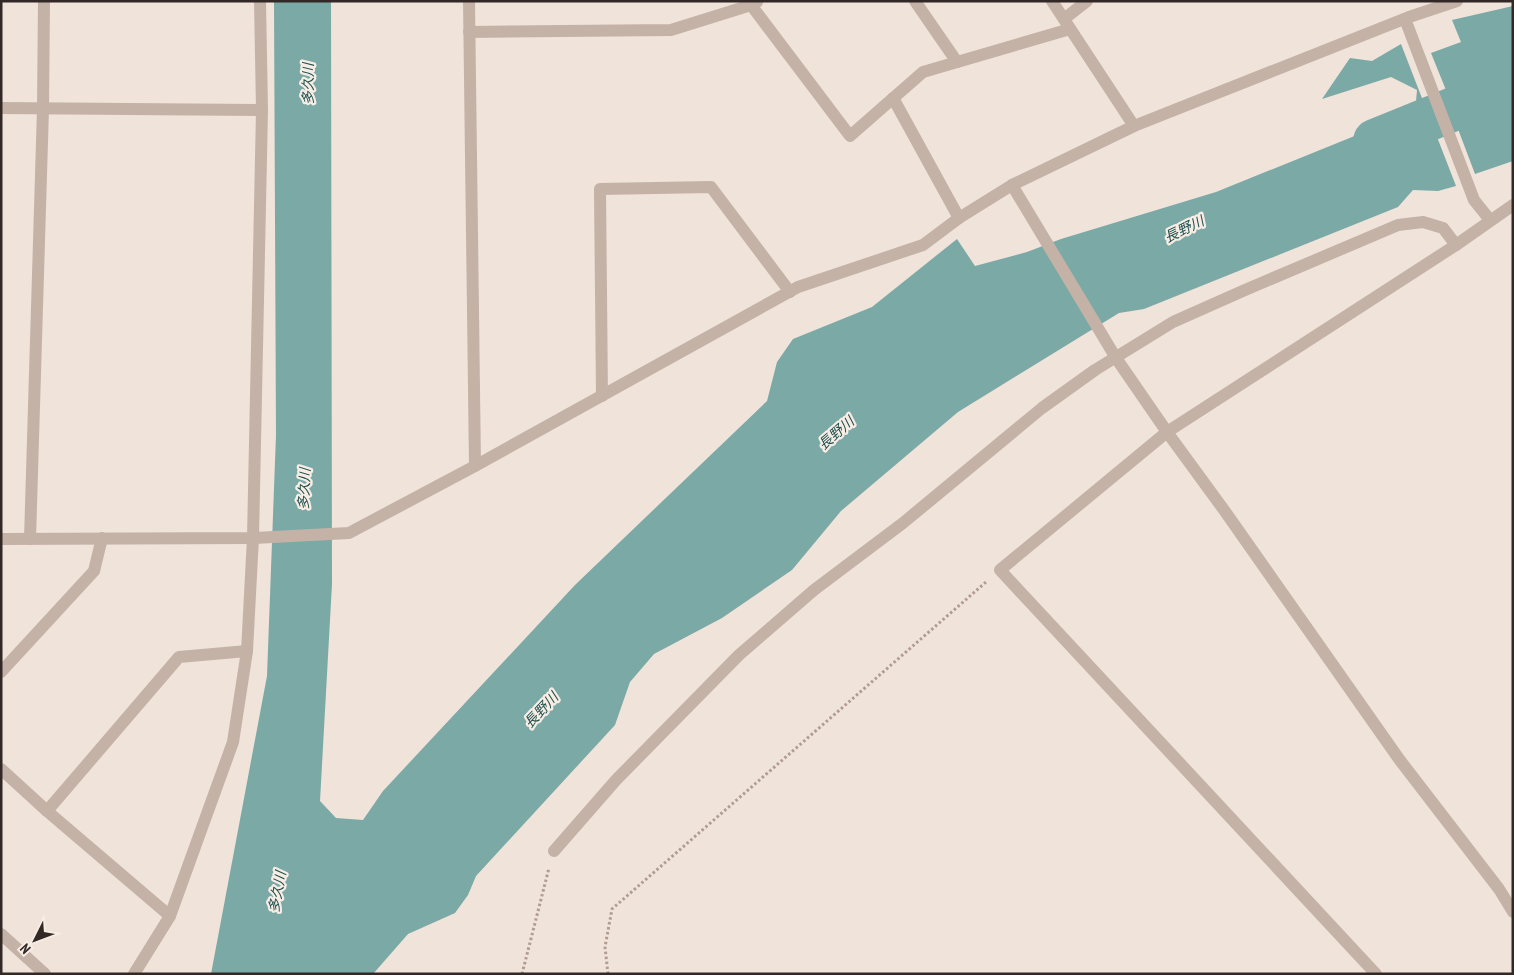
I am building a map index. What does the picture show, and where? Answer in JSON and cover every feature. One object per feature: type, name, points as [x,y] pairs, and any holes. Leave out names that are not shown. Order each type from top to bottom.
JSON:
[{"type":"street","points":[[30,538],[43,109],[44,1]]},
{"type":"street","points":[[134,974],[170,916],[233,742],[247,651],[253,538],[262,110],[260,1]]},
{"type":"street","points":[[469,1],[475,466]]},
{"type":"street","points":[[915,1],[957,62]]},
{"type":"street","points":[[1052,1],[1134,126]]},
{"type":"street","points":[[469,32],[671,30],[755,3],[850,136],[924,72],[1067,24],[1087,1]]},
{"type":"street","points":[[1,539],[253,538],[349,533],[475,466],[798,287],[923,245],[959,218],[1134,126],[1405,19],[1457,1]]},
{"type":"street","points":[[1405,19],[1474,200],[1490,220]]},
{"type":"street","points":[[893,98],[959,218]]},
{"type":"street","points":[[1,108],[262,110]]},
{"type":"street","points":[[602,396],[600,189],[711,187],[790,292]]},
{"type":"street","points":[[1015,190],[1116,358],[1167,432],[1399,759],[1499,889],[1513,912]]},
{"type":"street","points":[[1376,974],[1000,570],[1167,432],[1456,245],[1513,205]]},
{"type":"street","points":[[554,851],[616,780],[747,649],[814,590],[903,523],[1042,408],[1095,370],[1173,322],[1398,225],[1423,222],[1443,228],[1456,245]]},
{"type":"street","points":[[1,672],[94,570],[102,538]]},
{"type":"street","points":[[47,810],[179,657],[247,651]]},
{"type":"street","points":[[1,769],[170,916]]},
{"type":"street","points":[[1,934],[45,974]]},
{"type":"path","points":[[608,974],[605,947],[612,909],[1000,570]]},
{"type":"path","points":[[522,974],[554,851]]},
{"type":"water","name":"多久川","points":[[274,1],[331,1],[332,584],[320,801],[336,818],[363,820],[383,791],[575,585],[767,401],[777,362],[793,339],[872,307],[957,239],[975,266],[1027,252],[1061,239],[1216,192],[1415,113],[1417,90],[1391,77],[1322,99],[1350,58],[1372,61],[1401,44],[1456,186],[1438,191],[1413,190],[1398,207],[1144,309],[1119,313],[958,412],[841,511],[792,570],[722,618],[654,654],[630,682],[615,725],[476,876],[468,895],[455,913],[408,934],[373,974],[211,974],[267,676],[276,435]]},
{"type":"water","points":[[1513,6],[1513,161],[1475,174],[1458,129],[1488,117],[1477,87],[1448,95],[1431,53],[1461,42],[1452,20]]},
{"type":"waterway","name":"長野川","points":[[1375,141],[1513,85]]}]
